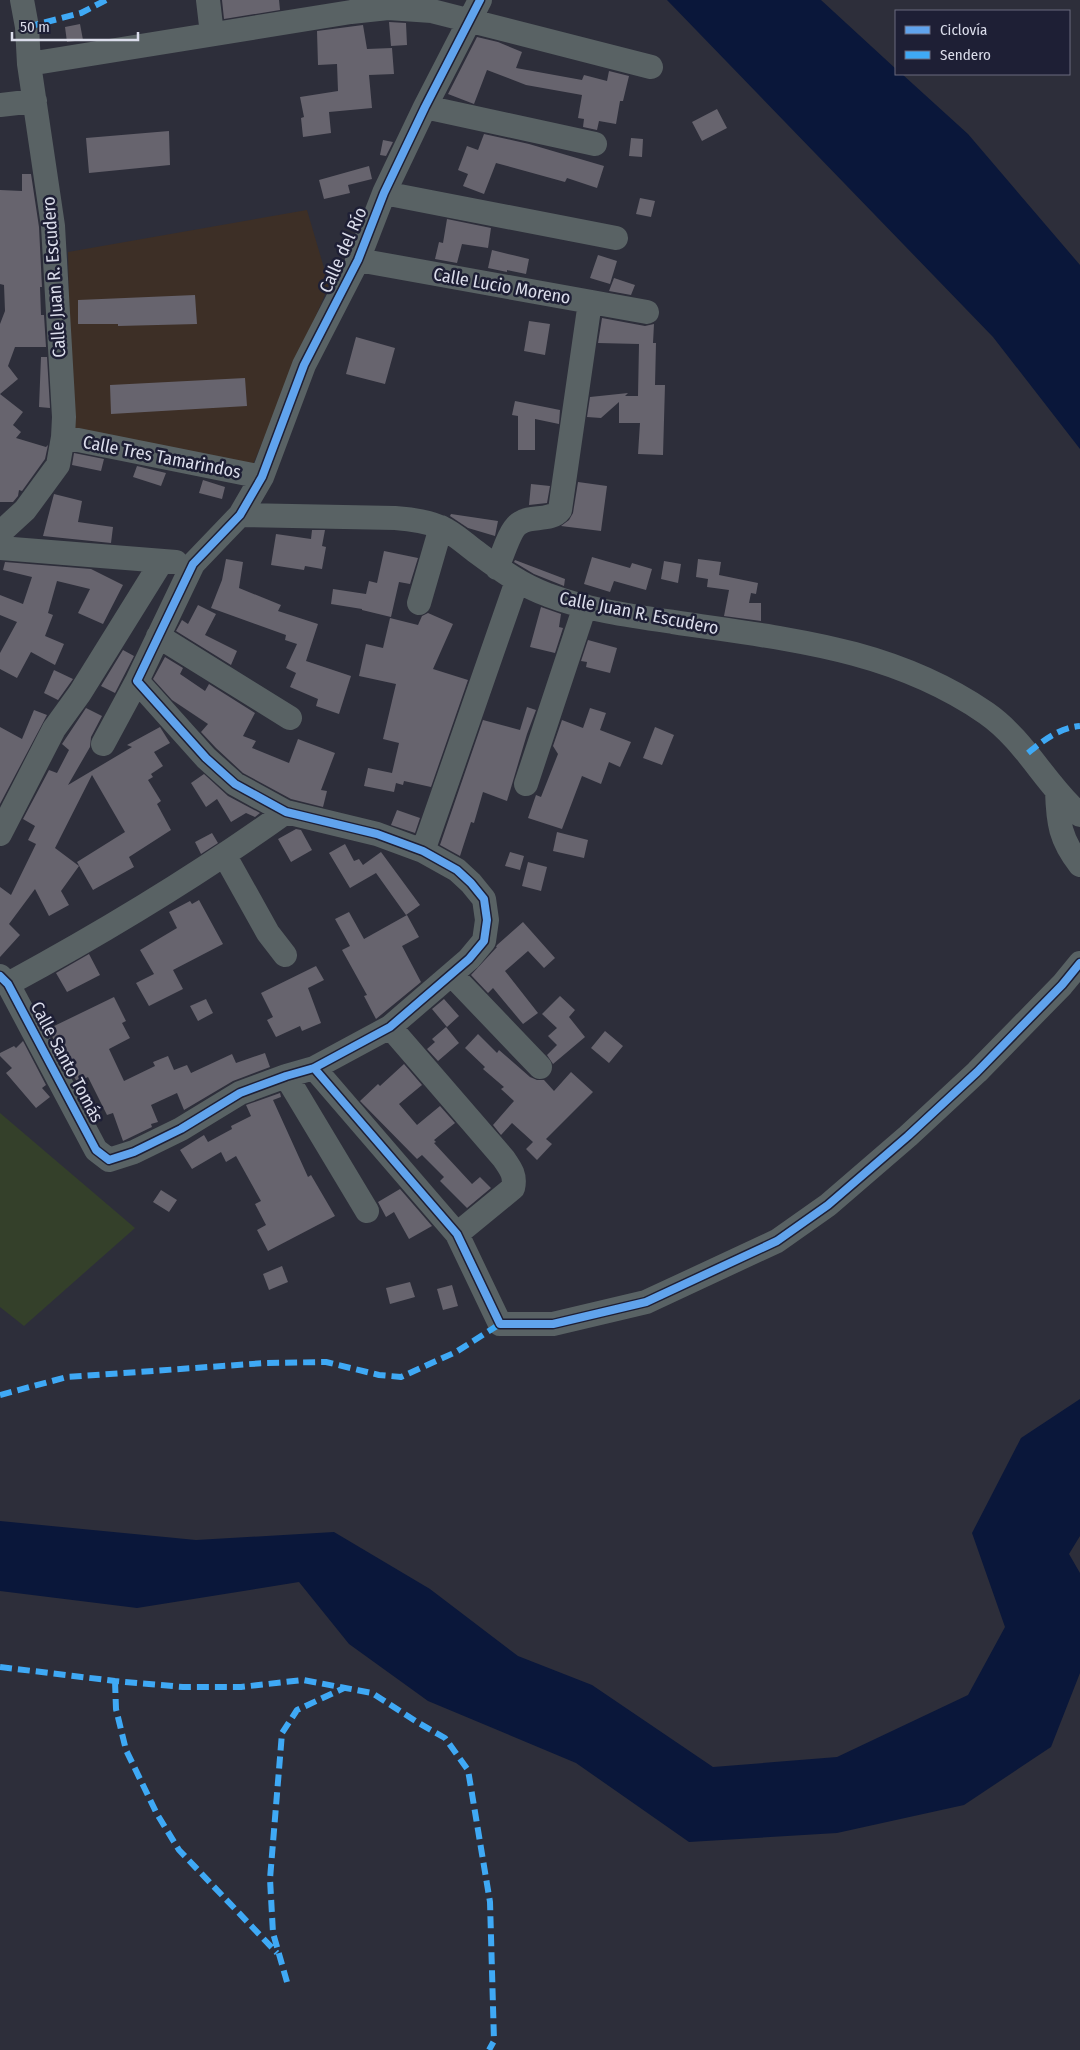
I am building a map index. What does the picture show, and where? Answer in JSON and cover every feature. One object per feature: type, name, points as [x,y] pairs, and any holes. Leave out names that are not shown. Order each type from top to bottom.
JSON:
[{"type":"street","name":"Calle Juan R. Escudero","points":[[0,533],[25,510],[58,465],[64,417],[53,226],[22,0]]},
{"type":"street","points":[[208,0],[212,34]]},
{"type":"street","points":[[30,64],[212,34],[344,6],[432,11],[475,10],[651,67]]},
{"type":"street","name":"Calle del Río","points":[[240,515],[262,477],[304,365],[358,260],[384,193],[475,10]]},
{"type":"street","points":[[0,105],[35,101]]},
{"type":"street","points":[[426,107],[595,144]]},
{"type":"street","points":[[384,193],[616,238]]},
{"type":"street","name":"Calle Lucio Moreno","points":[[358,260],[647,312]]},
{"type":"street","points":[[497,568],[512,532],[518,523],[528,519],[553,516],[560,510],[590,302]]},
{"type":"street","name":"Calle Tres Tamarindos","points":[[63,436],[262,477]]},
{"type":"street","name":"Calle Juan R. Escudero","points":[[240,515],[417,520],[441,527],[517,581],[548,596],[635,616],[829,646],[898,667],[934,682],[964,698],[998,722],[1028,753],[1057,791],[1080,815]]},
{"type":"street","points":[[102,744],[136,681],[193,564],[240,515]]},
{"type":"street","points":[[419,603],[441,527]]},
{"type":"street","points":[[0,548],[193,564]]},
{"type":"street","points":[[0,834],[54,729],[80,693],[162,561]]},
{"type":"street","points":[[423,851],[517,581]]},
{"type":"street","points":[[526,784],[585,606]]},
{"type":"street","points":[[158,636],[290,718]]},
{"type":"street","points":[[136,681],[206,758],[235,784],[286,812],[377,834],[423,851],[456,870],[471,883],[484,899],[487,920],[484,941],[452,975],[390,1027],[314,1068],[286,1076],[367,1211]]},
{"type":"street","points":[[1057,791],[1061,835],[1066,847],[1080,865]]},
{"type":"street","points":[[4,980],[87,941],[225,856],[286,812]]},
{"type":"street","points":[[225,856],[268,933],[285,955]]},
{"type":"street","points":[[314,1068],[457,1234],[500,1324],[553,1324],[646,1302],[777,1241],[828,1205],[915,1130],[977,1072],[1062,985],[1080,963]]},
{"type":"street","points":[[452,975],[540,1067]]},
{"type":"street","name":"Calle Santo Tomás","points":[[4,980],[96,1150],[109,1160],[134,1152],[181,1129],[240,1093],[286,1076]]},
{"type":"street","points":[[390,1027],[514,1173],[515,1181],[513,1188],[457,1234]]},
{"type":"shaded area","points":[[307,210],[329,285],[251,469],[72,432],[68,252]]},
{"type":"green space","points":[[0,1113],[135,1228],[24,1326],[0,1307]]},
{"type":"water","points":[[667,0],[821,0],[895,68],[895,75],[903,75],[968,134],[1080,265],[1080,449],[993,337]]},
{"type":"water","points":[[1080,1399],[1080,1536],[1069,1554],[1080,1573],[1080,1673],[1051,1747],[964,1805],[837,1833],[689,1842],[576,1763],[428,1701],[349,1644],[299,1582],[137,1608],[0,1591],[0,1521],[196,1540],[334,1532],[430,1589],[518,1656],[592,1685],[713,1767],[837,1757],[968,1695],[1005,1627],[972,1533],[1021,1438]]},
{"type":"building","points":[[222,0],[279,0],[280,10],[224,19]]},
{"type":"building","points":[[389,22],[406,23],[407,45],[391,46]]},
{"type":"building","points":[[80,24],[83,40],[67,42],[65,27]]},
{"type":"building","points":[[363,25],[367,49],[392,48],[394,74],[369,75],[372,108],[329,112],[331,133],[303,137],[301,118],[304,117],[300,97],[338,91],[337,64],[318,65],[317,31]]},
{"type":"building","points":[[477,37],[498,42],[522,52],[516,68],[582,80],[584,75],[607,81],[609,71],[629,76],[623,101],[620,101],[616,124],[599,121],[597,130],[583,127],[584,119],[578,118],[582,95],[526,85],[487,70],[474,104],[448,94]]},
{"type":"building","points":[[717,109],[727,128],[702,141],[692,122]]},
{"type":"building","points":[[169,131],[170,165],[89,173],[86,138]]},
{"type":"building","points":[[484,134],[529,144],[604,166],[597,188],[567,178],[565,182],[496,163],[484,194],[463,186],[468,174],[458,170],[467,146],[478,150]]},
{"type":"building","points":[[631,138],[643,139],[642,157],[629,156]]},
{"type":"building","points":[[383,140],[393,142],[386,156],[380,155]]},
{"type":"building","points":[[369,166],[372,179],[348,185],[350,193],[324,199],[319,180]]},
{"type":"building","points":[[22,174],[31,174],[39,227],[42,287],[40,287],[41,315],[44,315],[46,347],[15,347],[8,366],[18,379],[0,394],[0,324],[5,311],[4,285],[0,284],[0,190],[22,191]]},
{"type":"building","points":[[640,198],[655,201],[651,217],[636,214]]},
{"type":"building","points":[[447,219],[491,228],[488,248],[462,244],[457,263],[435,259],[439,242],[443,243]]},
{"type":"building","points":[[492,250],[529,259],[526,274],[488,268]]},
{"type":"building","points":[[598,255],[617,261],[610,284],[590,278]]},
{"type":"building","points":[[614,278],[635,285],[631,295],[609,291]]},
{"type":"building","points":[[195,295],[197,324],[118,326],[118,324],[78,324],[78,300]]},
{"type":"building","points":[[602,318],[645,326],[654,324],[653,343],[656,343],[655,385],[665,385],[663,455],[638,454],[640,423],[619,423],[619,402],[601,418],[587,417],[590,397],[628,393],[625,396],[638,396],[639,344],[598,343]]},
{"type":"building","points":[[529,321],[550,324],[545,355],[524,351]]},
{"type":"building","points":[[356,337],[395,348],[385,384],[346,374]]},
{"type":"building","points":[[41,357],[47,357],[50,408],[39,407]]},
{"type":"building","points":[[245,378],[247,406],[111,414],[110,385]]},
{"type":"building","points":[[0,394],[23,412],[13,425],[21,432],[16,438],[46,447],[48,445],[45,459],[22,491],[19,490],[18,496],[13,502],[0,502]]},
{"type":"building","points":[[515,401],[560,410],[559,424],[535,419],[535,450],[518,450],[518,416],[512,415]]},
{"type":"building","points":[[74,453],[104,459],[101,471],[72,465]]},
{"type":"building","points":[[137,466],[166,473],[161,486],[133,477]]},
{"type":"building","points":[[203,480],[225,487],[222,499],[199,493]]},
{"type":"building","points":[[578,482],[607,486],[601,531],[561,526],[569,520],[573,513]]},
{"type":"building","points":[[531,484],[550,486],[547,503],[529,505]]},
{"type":"building","points":[[54,494],[82,501],[78,522],[113,527],[111,543],[43,536]]},
{"type":"building","points":[[451,514],[498,521],[495,536],[468,528],[450,516]]},
{"type":"building","points":[[312,530],[325,530],[322,546],[326,547],[322,569],[305,566],[304,570],[271,565],[276,534],[311,539]]},
{"type":"building","points":[[384,551],[418,558],[410,584],[399,582],[391,617],[362,609],[331,604],[333,589],[366,594],[369,581],[377,583]]},
{"type":"building","points":[[592,557],[630,568],[632,563],[652,569],[646,590],[614,581],[610,592],[584,584]]},
{"type":"building","points":[[226,559],[243,562],[239,588],[281,605],[278,611],[318,624],[306,661],[351,676],[339,714],[316,706],[318,699],[290,687],[296,673],[286,668],[297,644],[285,640],[286,635],[211,608],[222,580]]},
{"type":"building","points":[[698,559],[721,562],[719,575],[758,583],[756,594],[751,593],[749,603],[761,603],[761,621],[724,616],[729,590],[707,587],[708,579],[696,577]]},
{"type":"building","points":[[515,560],[565,579],[564,586],[534,574],[514,562]]},
{"type":"building","points":[[664,561],[681,564],[678,583],[661,579]]},
{"type":"building","points":[[5,562],[91,569],[123,585],[103,624],[78,613],[90,589],[57,581],[48,613],[53,615],[45,636],[64,644],[55,665],[31,652],[17,678],[0,669],[0,653],[17,622],[0,615],[0,595],[23,604],[32,577],[3,570]]},
{"type":"building","points":[[198,605],[216,614],[205,635],[237,651],[231,665],[176,631],[182,620],[188,624]]},
{"type":"building","points":[[541,607],[561,614],[559,627],[563,628],[555,653],[530,647]]},
{"type":"building","points":[[428,613],[453,624],[433,669],[468,680],[431,787],[404,781],[403,785],[396,783],[394,792],[364,786],[368,768],[392,773],[399,743],[383,739],[396,684],[359,676],[366,644],[383,648],[390,618],[418,625],[422,616]]},
{"type":"building","points":[[588,640],[617,648],[610,673],[586,667],[587,662],[581,661]]},
{"type":"building","points":[[123,650],[134,656],[115,693],[101,686]]},
{"type":"building","points":[[165,657],[183,668],[180,674],[205,691],[209,684],[255,713],[243,736],[256,741],[252,748],[289,763],[298,739],[335,753],[321,790],[327,791],[323,807],[291,799],[243,773],[216,748],[201,732],[208,724],[172,700],[153,679]]},
{"type":"building","points":[[54,670],[73,679],[58,700],[44,693]]},
{"type":"building","points":[[527,707],[536,710],[507,801],[483,792],[474,823],[471,822],[460,856],[440,845],[483,720],[520,730]]},
{"type":"building","points":[[86,708],[102,716],[91,737],[90,747],[68,785],[132,747],[127,745],[160,727],[170,743],[154,752],[163,766],[151,774],[153,777],[148,780],[161,801],[157,804],[171,830],[129,857],[134,867],[93,890],[77,862],[125,832],[92,775],[55,848],[79,866],[61,891],[69,905],[49,916],[35,889],[9,924],[20,935],[0,957],[0,887],[11,895],[36,844],[28,840],[35,826],[23,819],[49,770],[57,773],[69,750],[62,744]]},
{"type":"building","points":[[590,708],[606,713],[600,730],[631,742],[620,767],[609,762],[601,784],[582,776],[562,829],[528,818],[536,795],[541,797],[558,754],[553,746],[562,720],[583,728]]},
{"type":"building","points":[[34,710],[47,715],[0,804],[0,727],[22,739]]},
{"type":"building","points":[[655,727],[674,735],[662,765],[643,758]]},
{"type":"building","points":[[204,774],[228,796],[260,813],[255,817],[246,813],[231,822],[217,799],[206,807],[191,783]]},
{"type":"building","points":[[397,810],[420,818],[415,833],[391,825]]},
{"type":"building","points":[[296,829],[301,830],[312,850],[291,862],[278,839]]},
{"type":"building","points":[[557,832],[588,840],[584,858],[553,851]]},
{"type":"building","points":[[212,833],[218,843],[201,854],[195,842]]},
{"type":"building","points":[[345,844],[354,861],[359,859],[363,865],[381,852],[420,905],[406,915],[376,873],[350,888],[329,853]]},
{"type":"building","points":[[510,852],[524,856],[520,870],[505,866]]},
{"type":"building","points":[[528,862],[547,867],[541,891],[522,886]]},
{"type":"building","points":[[199,900],[223,944],[173,970],[183,989],[149,1006],[136,983],[154,974],[140,950],[177,928],[169,912],[190,901],[192,904]]},
{"type":"building","points":[[349,912],[364,939],[407,915],[419,937],[402,946],[421,982],[376,1019],[364,996],[367,995],[342,950],[350,946],[335,919]]},
{"type":"building","points":[[523,922],[555,958],[544,968],[528,951],[505,971],[538,1013],[523,1024],[493,988],[488,993],[471,975],[497,945]]},
{"type":"building","points":[[89,954],[100,975],[67,992],[56,973]]},
{"type":"building","points":[[316,966],[324,980],[308,988],[321,1023],[302,1031],[300,1026],[276,1037],[267,1020],[273,1017],[261,993]]},
{"type":"building","points":[[560,996],[575,1010],[569,1017],[585,1037],[553,1064],[547,1055],[557,1045],[548,1036],[557,1028],[542,1014]]},
{"type":"building","points":[[114,997],[126,1021],[122,1023],[130,1038],[109,1049],[124,1081],[155,1066],[153,1062],[168,1056],[174,1070],[187,1065],[191,1073],[232,1054],[236,1063],[265,1053],[270,1067],[233,1081],[184,1110],[177,1093],[151,1105],[158,1122],[151,1124],[152,1127],[123,1141],[113,1113],[107,1115],[88,1077],[77,1082],[48,1029]]},
{"type":"building","points":[[206,999],[213,1013],[198,1021],[190,1006]]},
{"type":"building","points":[[444,999],[459,1016],[447,1027],[432,1009]]},
{"type":"building","points":[[446,1027],[459,1043],[438,1061],[427,1049],[435,1042],[432,1039]]},
{"type":"building","points":[[605,1031],[623,1046],[609,1063],[591,1048]]},
{"type":"building","points":[[478,1034],[497,1053],[499,1050],[530,1077],[544,1080],[554,1091],[571,1072],[593,1092],[546,1139],[552,1144],[537,1160],[526,1149],[533,1142],[512,1123],[501,1135],[493,1125],[514,1101],[501,1089],[504,1087],[483,1069],[485,1067],[465,1048]]},
{"type":"building","points":[[23,1041],[46,1085],[42,1088],[50,1097],[36,1108],[6,1073],[12,1068],[0,1056],[0,1053],[14,1046],[16,1048]]},
{"type":"building","points":[[404,1064],[422,1085],[399,1104],[417,1125],[440,1106],[455,1123],[434,1140],[436,1142],[434,1143],[472,1184],[480,1177],[491,1188],[467,1208],[440,1181],[444,1177],[422,1155],[417,1159],[360,1101]]},
{"type":"building","points":[[280,1093],[281,1097],[273,1100],[308,1177],[311,1175],[335,1216],[268,1251],[257,1230],[266,1225],[255,1204],[261,1201],[236,1156],[226,1162],[221,1152],[192,1169],[180,1150],[204,1135],[208,1142],[232,1129],[231,1126],[251,1116],[246,1105]]},
{"type":"building","points":[[400,1189],[432,1226],[409,1239],[394,1212],[386,1217],[378,1202]]},
{"type":"building","points":[[161,1190],[177,1200],[169,1212],[153,1202]]},
{"type":"building","points":[[282,1266],[288,1282],[269,1290],[263,1274]]},
{"type":"building","points":[[410,1282],[415,1297],[390,1304],[386,1288]]},
{"type":"building","points":[[452,1285],[458,1306],[443,1310],[437,1289]]},
{"type":"marked path","points":[[27,27],[81,13],[106,0]]},
{"type":"marked path","points":[[1028,753],[1059,732],[1080,726]]},
{"type":"marked path","points":[[0,1395],[67,1377],[265,1363],[326,1362],[379,1375],[401,1377],[456,1352],[500,1324]]},
{"type":"marked path","points":[[0,1667],[183,1687],[241,1687],[303,1680],[372,1693],[445,1738],[468,1770],[490,1902],[494,2041],[489,2050]]},
{"type":"marked path","points":[[115,1681],[116,1709],[126,1750],[157,1814],[179,1850],[277,1953]]},
{"type":"marked path","points":[[287,1982],[273,1933],[270,1879],[282,1733],[297,1710],[344,1688]]},
{"type":"cycle path","points":[[0,976],[8,984],[96,1150],[109,1160],[134,1152],[181,1129],[240,1093],[314,1068],[390,1027],[469,959],[484,941],[487,920],[484,899],[457,870],[423,851],[377,834],[286,812],[235,784],[206,758],[137,681],[193,564],[240,515],[262,477],[304,365],[358,260],[384,193],[425,107],[480,0]]},
{"type":"cycle path","points":[[314,1068],[457,1234],[500,1324],[553,1324],[646,1302],[777,1241],[828,1205],[908,1136],[977,1072],[1062,985],[1080,963]]}]
